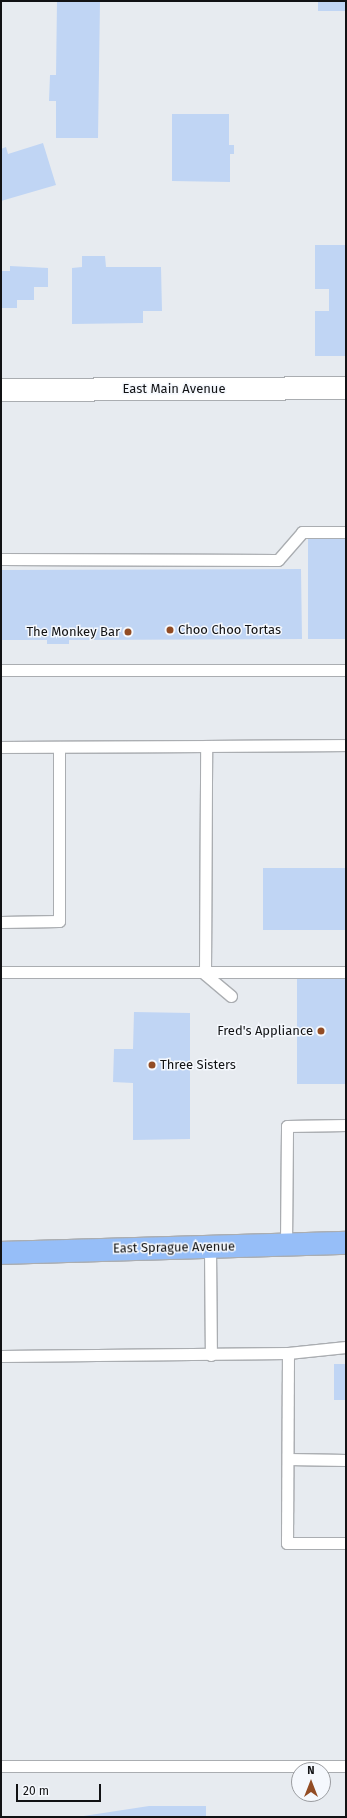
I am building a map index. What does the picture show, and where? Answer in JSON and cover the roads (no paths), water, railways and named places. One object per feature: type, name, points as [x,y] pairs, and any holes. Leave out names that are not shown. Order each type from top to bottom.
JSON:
[{"type":"main road","name":"East Sprague Avenue","points":[[1,1253],[210,1248],[346,1242]]},
{"type":"street","name":"East Main Avenue","points":[[1,390],[346,388]]},
{"type":"lane","points":[[1,559],[278,560],[302,532],[346,532]]},
{"type":"lane","points":[[1,670],[346,670]]},
{"type":"lane","points":[[205,974],[206,746]]},
{"type":"lane","points":[[1,747],[346,746]]},
{"type":"lane","points":[[1,922],[59,921],[58,747]]},
{"type":"lane","points":[[1,972],[205,974],[346,972]]},
{"type":"lane","points":[[205,974],[231,996]]},
{"type":"lane","points":[[286,1245],[287,1126],[346,1125]]},
{"type":"lane","points":[[210,1248],[211,1355]]},
{"type":"lane","points":[[1,1356],[288,1353],[346,1347]]},
{"type":"lane","points":[[288,1353],[287,1543],[346,1543]]},
{"type":"lane","points":[[288,1459],[346,1460]]},
{"type":"lane","points":[[1,1766],[346,1766]]},
{"type":"place","name":"Choo Choo Tortas","points":[[170,630]]},
{"type":"place","name":"The Monkey Bar","points":[[128,632]]},
{"type":"place","name":"Fred's Appliance","points":[[321,1031]]},
{"type":"place","name":"Three Sisters","points":[[152,1065]]}]
